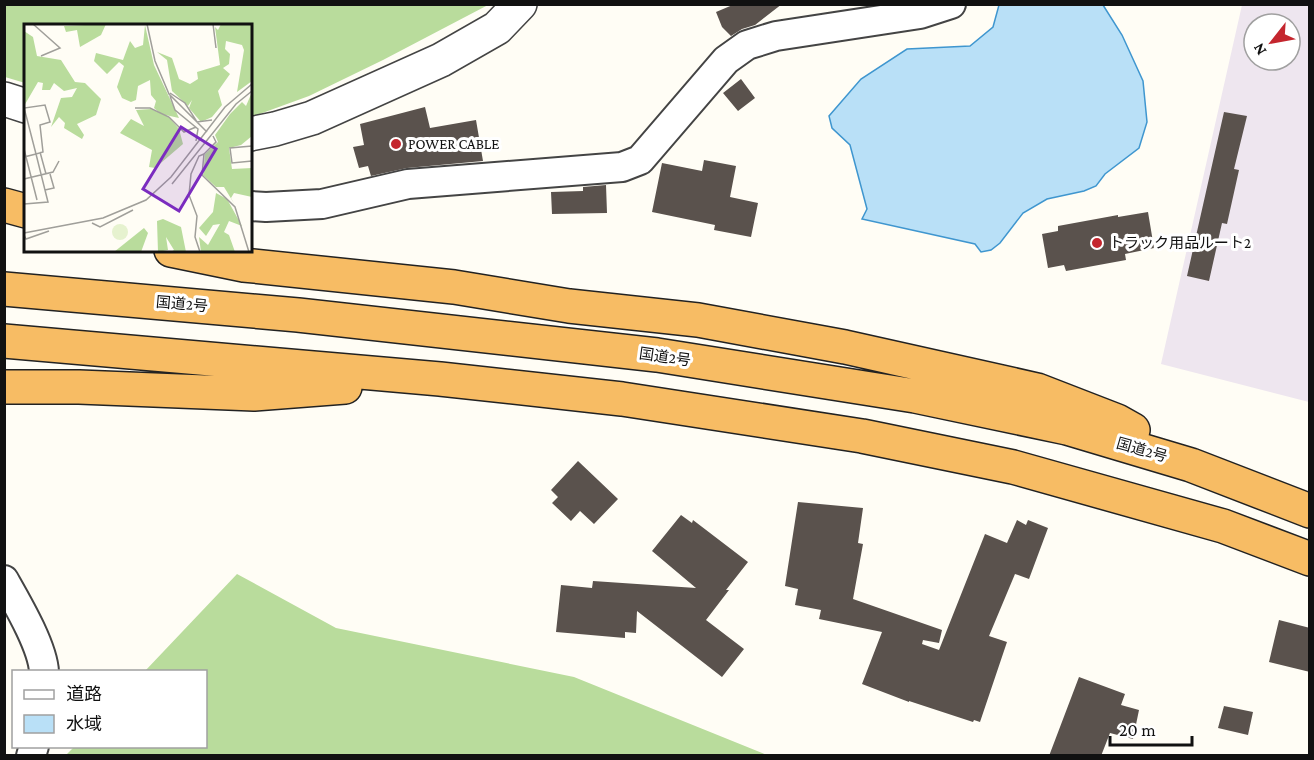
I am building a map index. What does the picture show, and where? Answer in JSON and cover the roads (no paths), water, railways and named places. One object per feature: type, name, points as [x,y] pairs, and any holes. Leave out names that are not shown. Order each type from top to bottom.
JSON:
[{"type":"highway","points":[[4,205],[24,210]]},
{"type":"highway","points":[[181,252],[244,265],[454,287],[569,306],[698,320],[845,347],[1037,390],[1117,421],[1191,465]]},
{"type":"highway","name":"国道2号","points":[[4,289],[298,315],[657,355],[915,396],[1067,428],[1191,465],[1310,511]]},
{"type":"highway","points":[[4,341],[440,379],[633,401],[862,436],[1002,464],[1223,526],[1310,559]]},
{"type":"highway","points":[[4,387],[79,387],[254,394],[440,379]]},
{"type":"street","points":[[252,134],[312,118],[441,60],[497,28],[520,4]]},
{"type":"street","points":[[252,206],[322,204],[408,183],[622,167],[640,159],[726,60],[747,45],[776,36],[920,14],[951,4]]},
{"type":"street","points":[[4,99],[24,105]]},
{"type":"street","points":[[4,580],[27,623],[44,670]]},
{"type":"water","points":[[999,5],[1103,5],[1122,35],[1143,81],[1147,122],[1139,148],[1105,174],[1096,186],[1047,199],[1023,213],[1000,243],[991,250],[981,252],[975,244],[862,219],[867,209],[850,145],[832,128],[829,116],[861,79],[907,49],[970,46],[993,27]]},
{"type":"place","name":"POWER CABLE","points":[[396,144]]},
{"type":"place","name":"トラック用品ルート2","points":[[1097,243]]}]
